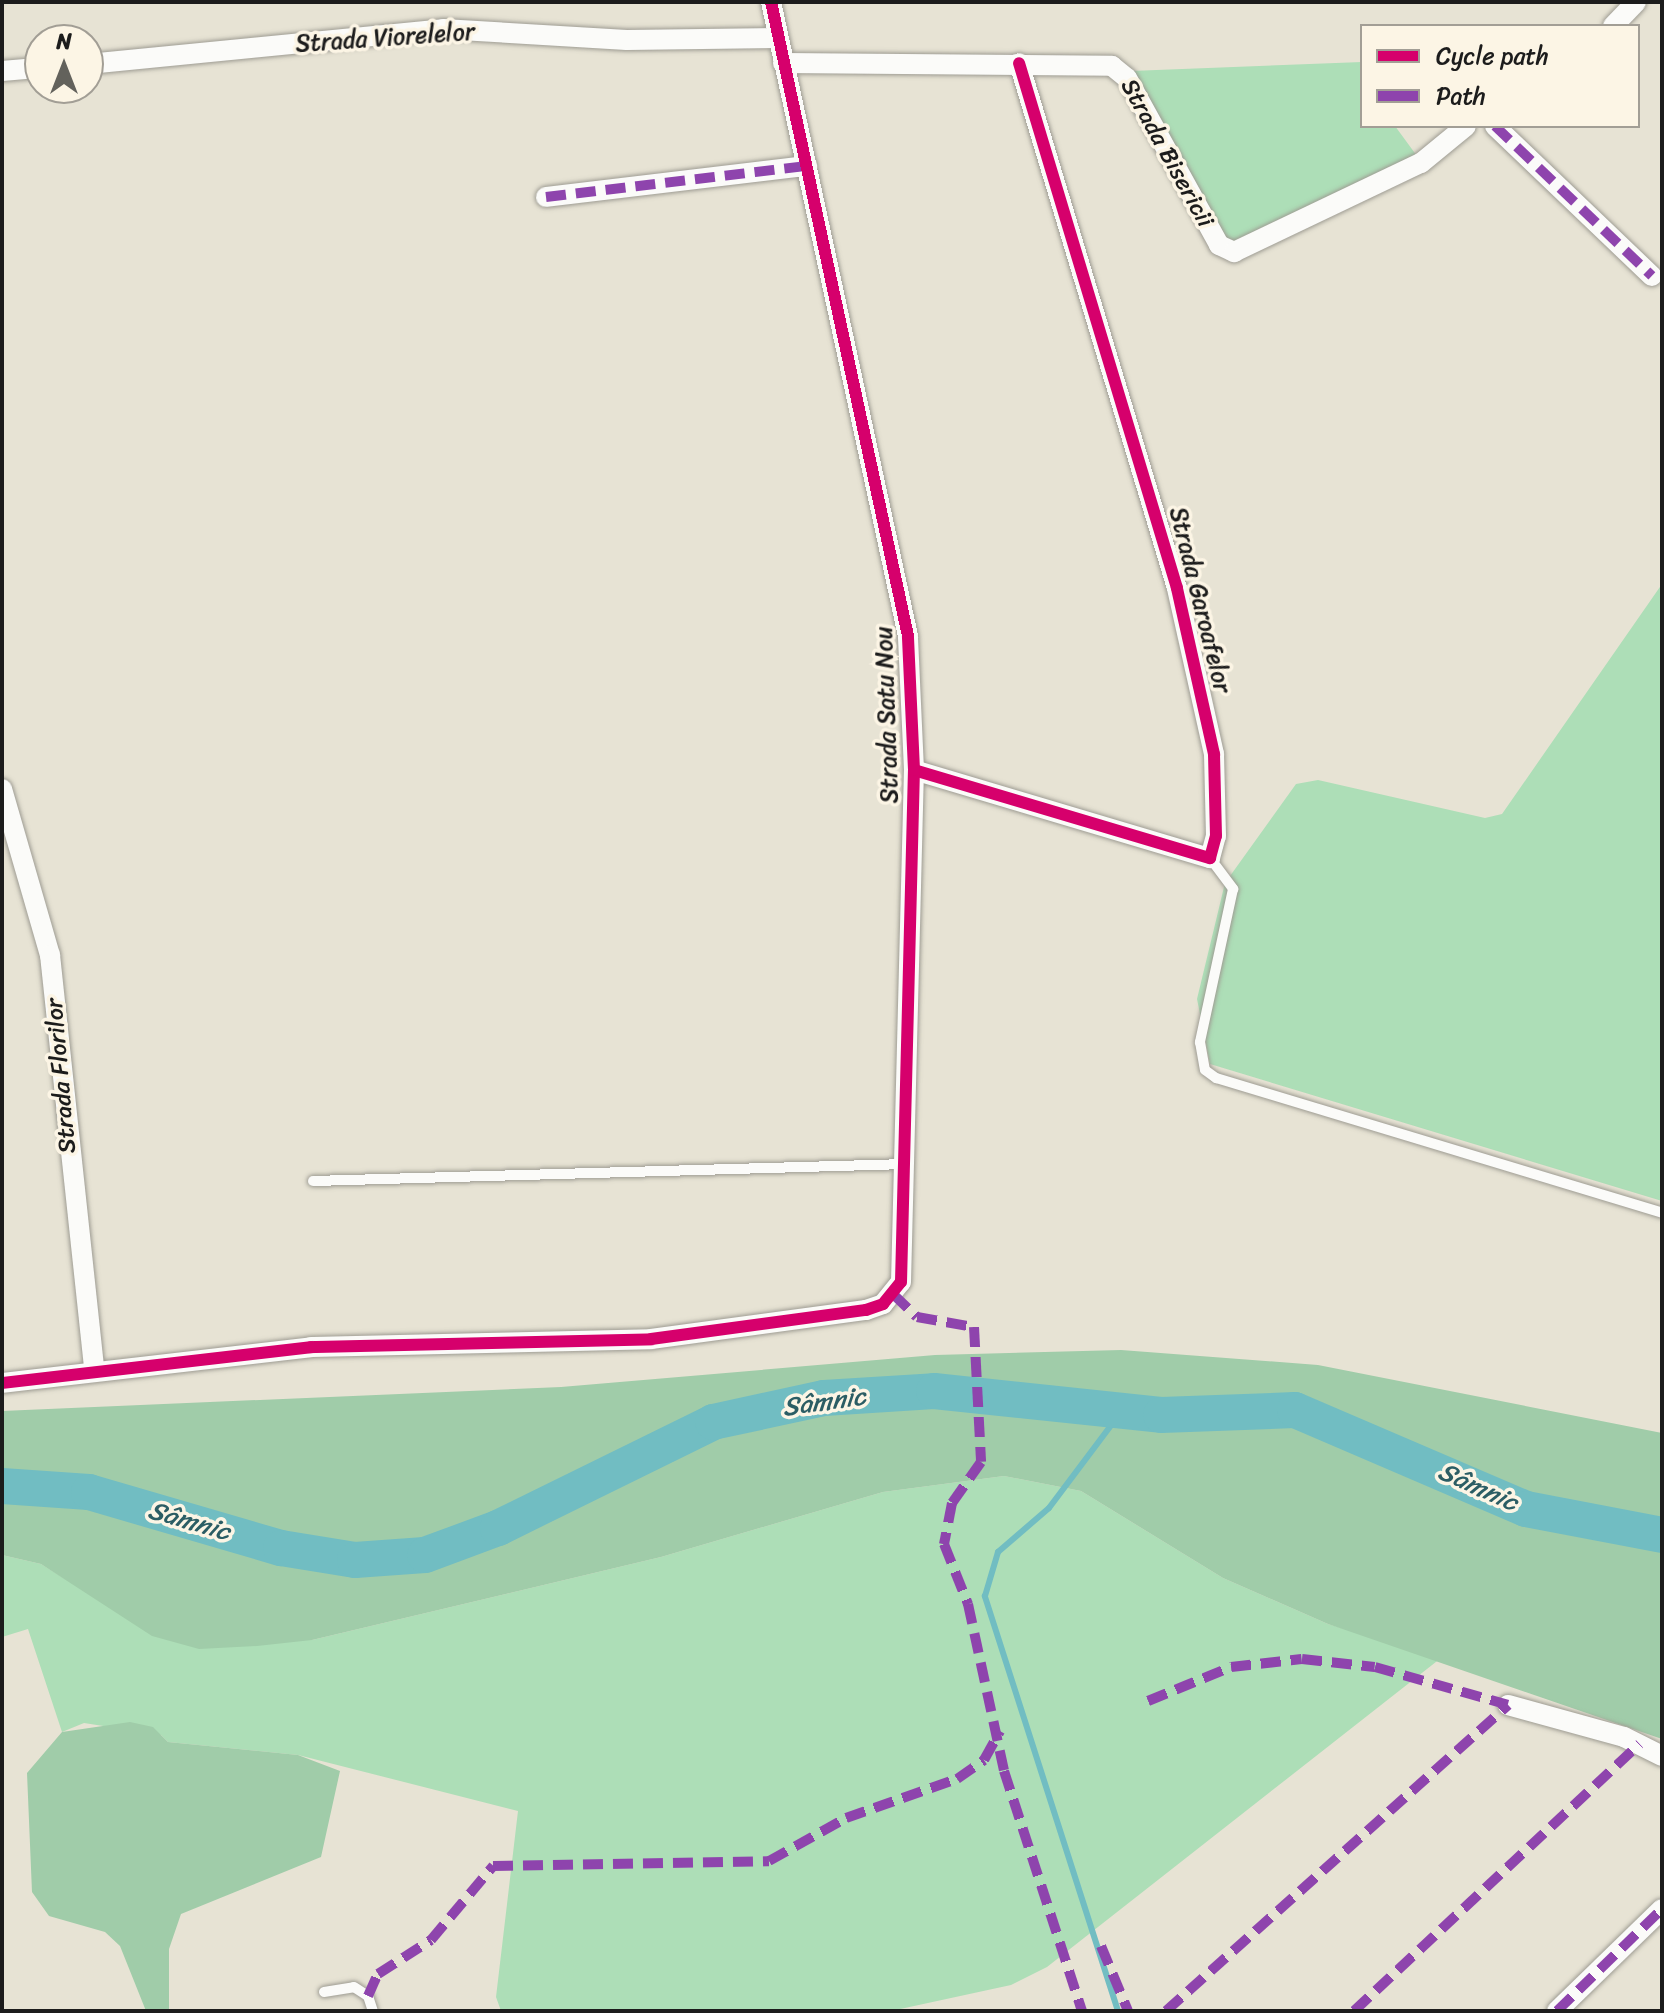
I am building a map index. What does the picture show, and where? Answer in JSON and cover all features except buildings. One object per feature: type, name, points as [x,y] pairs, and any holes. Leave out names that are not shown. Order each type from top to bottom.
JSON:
[{"type":"street","name":"Strada Satu Nou","points":[[94,1369],[311,1347],[651,1339],[866,1310],[893,1294],[904,1269],[908,1164],[914,770],[904,608],[771,2]]},
{"type":"street","points":[[1615,24],[1636,2]]},
{"type":"street","name":"Strada Viorelelor","points":[[104,62],[443,29],[627,40],[778,38]]},
{"type":"street","points":[[783,63],[1019,63]]},
{"type":"street","name":"Strada Bisericii","points":[[1019,63],[1120,70],[1219,245],[1234,252],[1421,163],[1464,128]]},
{"type":"street","name":"Strada Garoafelor","points":[[1019,63],[1177,588],[1214,754],[1218,802],[1210,858]]},
{"type":"street","points":[[2,71],[24,69]]},
{"type":"street","points":[[1497,128],[1652,276]]},
{"type":"street","points":[[546,197],[807,166]]},
{"type":"street","points":[[914,770],[1210,858]]},
{"type":"street","name":"Strada Florilor","points":[[2,789],[50,955],[94,1369]]},
{"type":"street","points":[[2,1383],[94,1369]]},
{"type":"street","points":[[1508,1705],[1624,1737],[1662,1756]]},
{"type":"street","points":[[1557,2011],[1662,1909]]},
{"type":"lane","points":[[1210,858],[1233,889],[1200,1042],[1205,1070],[1216,1078],[1662,1213]]},
{"type":"lane","points":[[313,1181],[908,1164]]},
{"type":"lane","points":[[324,1992],[354,1987],[368,1996],[373,2011]]},
{"type":"green space","points":[[1360,62],[1360,128],[1396,128],[1417,156],[1235,243],[1225,241],[1131,71]]},
{"type":"green space","points":[[1662,584],[1662,1201],[1210,1064],[1197,999],[1225,883],[1296,784],[1318,780],[1485,818],[1502,814]]},
{"type":"green space","points":[[1121,1350],[1318,1365],[1662,1433],[1662,1739],[1328,1624],[1223,1578],[1081,1491],[1004,1476],[883,1492],[661,1557],[312,1640],[257,1646],[199,1649],[152,1636],[41,1564],[2,1555],[2,1411],[561,1387],[935,1355]]},
{"type":"green space","points":[[1004,1476],[1081,1491],[1223,1578],[1328,1624],[1441,1658],[1047,1967],[1011,1985],[891,2011],[501,2011],[496,1997],[518,1811],[298,1755],[168,1742],[161,1735],[84,1723],[62,1732],[28,1629],[2,1637],[2,1555],[41,1564],[70,1582],[312,1640],[661,1557],[883,1492]]},
{"type":"green space","points":[[130,1722],[153,1727],[168,1742],[298,1755],[340,1771],[321,1857],[181,1914],[169,1949],[169,2011],[146,2011],[120,1946],[105,1932],[49,1916],[32,1892],[27,1773],[62,1732]]},
{"type":"waterway","name":"Sâmnic","points":[[2,1486],[89,1492],[281,1548],[355,1560],[425,1555],[498,1528],[713,1422],[824,1398],[934,1391],[1161,1415],[1295,1410],[1526,1509],[1662,1535]]},
{"type":"waterway","points":[[1118,2011],[985,1596],[998,1552],[1049,1508],[1121,1412]]},
{"type":"marked path","points":[[1497,128],[1652,276]]},
{"type":"marked path","points":[[546,197],[807,166]]},
{"type":"marked path","points":[[893,1294],[917,1317],[974,1327],[981,1462],[952,1503],[944,1544],[968,1604],[1004,1771],[1082,2011]]},
{"type":"marked path","points":[[1148,1701],[1231,1667],[1302,1659],[1375,1667],[1508,1705]]},
{"type":"marked path","points":[[1166,2011],[1508,1705]]},
{"type":"marked path","points":[[368,1996],[378,1974],[431,1940],[493,1866],[769,1861],[846,1818],[957,1779],[984,1760],[1000,1731]]},
{"type":"marked path","points":[[1354,2011],[1639,1744]]},
{"type":"marked path","points":[[1557,2011],[1662,1909]]},
{"type":"marked path","points":[[1101,1946],[1128,2011]]},
{"type":"cycle path","points":[[2,1383],[311,1347],[651,1339],[866,1310],[883,1304],[901,1282],[914,770],[908,636],[771,2]]},
{"type":"cycle path","points":[[914,770],[1210,858],[1216,836],[1214,754],[1177,588],[1019,63]]}]
